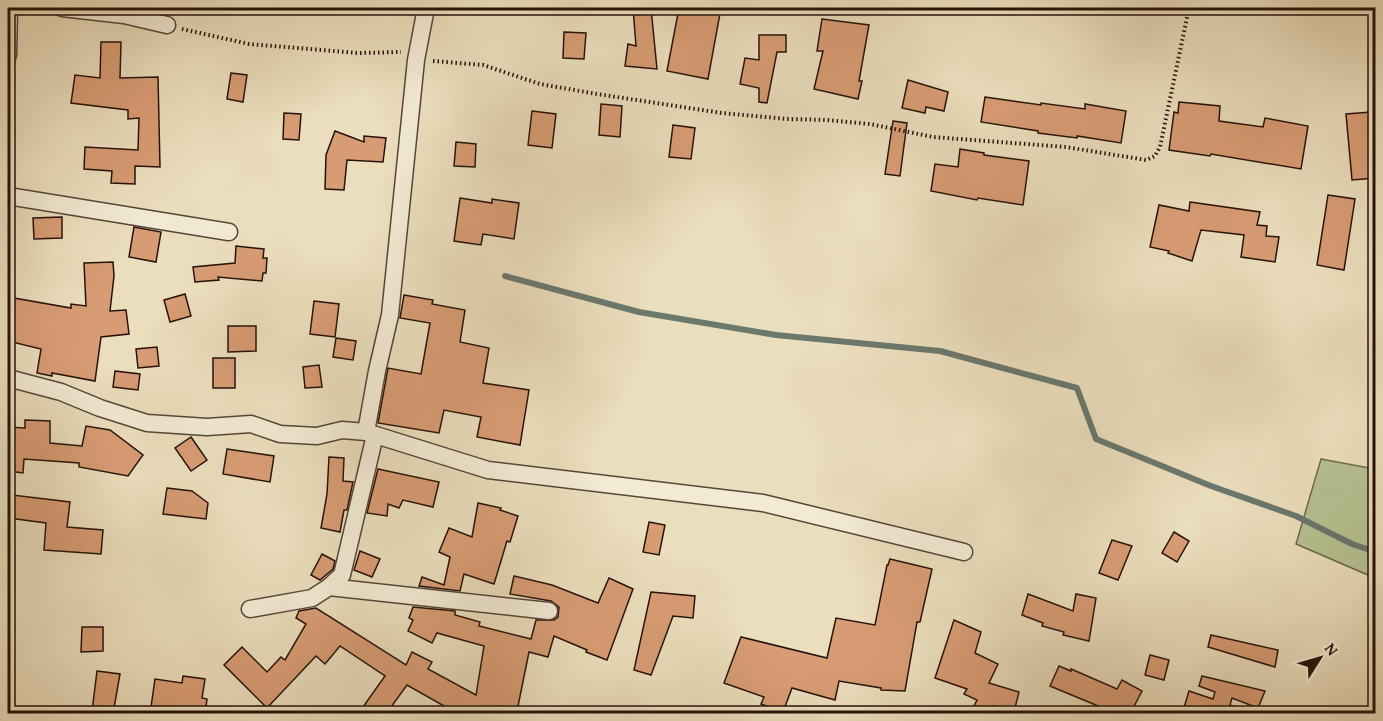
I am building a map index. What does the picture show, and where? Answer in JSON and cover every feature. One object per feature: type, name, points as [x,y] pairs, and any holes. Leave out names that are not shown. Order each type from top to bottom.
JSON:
[{"type":"street","points":[[8,55],[9,8]]},
{"type":"street","points":[[62,8],[124,15],[167,25]]},
{"type":"street","points":[[250,609],[312,598],[342,575],[370,434],[377,371],[390,315],[416,60],[426,8]]},
{"type":"street","points":[[8,196],[229,232]]},
{"type":"street","points":[[8,378],[61,392],[100,408],[147,423],[207,427],[250,424],[280,434],[317,436],[342,430],[370,434],[488,470],[763,503],[964,552]]},
{"type":"street","points":[[329,587],[549,610]]},
{"type":"path","points":[[167,25],[249,44],[358,53],[402,52],[416,60],[483,65],[540,84],[722,113],[870,124],[933,137],[1066,147],[1146,160],[1155,156],[1160,147],[1189,8]]},
{"type":"green space","points":[[1321,459],[1375,469],[1375,578],[1296,544]]},
{"type":"building","points":[[633,8],[651,8],[657,69],[625,66],[628,44],[636,46]]},
{"type":"building","points":[[679,8],[721,8],[708,79],[667,71]]},
{"type":"building","points":[[822,19],[869,25],[858,99],[814,89],[823,51],[817,51]]},
{"type":"building","points":[[564,32],[586,33],[584,59],[563,58]]},
{"type":"building","points":[[759,35],[786,35],[786,52],[777,52],[767,103],[759,102],[759,88],[740,84],[745,58],[759,60]]},
{"type":"building","points":[[101,42],[121,42],[120,78],[158,77],[160,167],[135,166],[135,184],[111,183],[112,171],[84,169],[85,147],[138,150],[139,118],[128,119],[128,110],[71,103],[75,75],[100,78]]},
{"type":"building","points":[[231,73],[247,75],[243,102],[227,99]]},
{"type":"building","points":[[908,80],[948,92],[944,111],[926,107],[925,113],[902,108]]},
{"type":"building","points":[[985,97],[1085,109],[1085,104],[1126,111],[1121,143],[1038,133],[1038,131],[981,122]]},
{"type":"building","points":[[1179,102],[1220,106],[1219,121],[1263,127],[1265,118],[1308,126],[1301,169],[1211,154],[1210,156],[1169,150],[1174,112],[1178,113]]},
{"type":"building","points":[[601,104],[622,106],[620,137],[599,135]]},
{"type":"building","points":[[532,111],[556,114],[552,148],[528,145]]},
{"type":"building","points":[[1371,112],[1376,178],[1352,180],[1346,114]]},
{"type":"building","points":[[284,113],[301,114],[299,140],[283,139]]},
{"type":"building","points":[[893,121],[907,123],[900,176],[885,174]]},
{"type":"building","points":[[673,125],[695,128],[691,159],[669,157]]},
{"type":"building","points":[[335,131],[364,142],[364,136],[386,138],[383,162],[347,160],[344,190],[325,189],[326,155]]},
{"type":"building","points":[[456,142],[476,144],[475,167],[454,166]]},
{"type":"building","points":[[960,149],[1029,161],[1023,205],[978,198],[977,200],[931,191],[935,164],[958,167]]},
{"type":"building","points":[[1328,195],[1355,199],[1344,270],[1317,265]]},
{"type":"building","points":[[460,198],[492,203],[492,199],[519,203],[514,239],[483,234],[481,245],[454,241]]},
{"type":"building","points":[[1190,202],[1260,212],[1257,225],[1267,226],[1266,236],[1279,237],[1275,262],[1241,257],[1244,235],[1201,230],[1192,261],[1168,253],[1169,251],[1150,247],[1159,205],[1189,211]]},
{"type":"building","points":[[62,217],[62,238],[34,239],[33,218]]},
{"type":"building","points":[[134,227],[161,232],[156,262],[129,257]]},
{"type":"building","points":[[236,246],[264,249],[263,258],[267,258],[266,273],[263,273],[262,281],[218,277],[219,280],[195,282],[193,267],[235,263]]},
{"type":"building","points":[[113,262],[114,276],[110,311],[126,310],[129,334],[101,337],[95,381],[52,373],[52,376],[37,373],[41,349],[8,341],[8,297],[71,308],[71,304],[86,306],[84,263]]},
{"type":"building","points":[[185,294],[191,316],[170,322],[164,300]]},
{"type":"building","points":[[404,295],[433,300],[432,304],[465,310],[460,342],[489,348],[483,383],[529,390],[520,445],[477,437],[481,417],[444,410],[439,433],[378,423],[388,368],[421,374],[430,323],[400,318]]},
{"type":"building","points":[[314,301],[339,304],[335,337],[310,334]]},
{"type":"building","points":[[228,326],[256,326],[256,351],[228,352]]},
{"type":"building","points":[[336,338],[356,341],[353,360],[333,357]]},
{"type":"building","points":[[157,347],[159,366],[138,368],[136,349]]},
{"type":"building","points":[[213,358],[235,358],[235,388],[213,388]]},
{"type":"building","points":[[319,365],[322,387],[305,388],[303,367]]},
{"type":"building","points":[[115,371],[140,374],[138,390],[113,387]]},
{"type":"building","points":[[25,420],[50,421],[50,443],[82,446],[86,426],[110,430],[143,455],[128,476],[79,467],[79,463],[24,459],[23,473],[8,471],[8,427],[25,428]]},
{"type":"building","points":[[191,437],[207,460],[191,471],[175,448]]},
{"type":"building","points":[[227,449],[274,456],[270,482],[223,474]]},
{"type":"building","points":[[329,457],[344,458],[343,481],[353,482],[340,532],[321,528],[327,494]]},
{"type":"building","points":[[378,469],[439,482],[433,507],[403,500],[399,508],[388,504],[387,516],[367,513]]},
{"type":"building","points":[[167,488],[192,491],[208,503],[206,519],[163,514]]},
{"type":"building","points":[[12,495],[70,502],[67,527],[103,530],[101,554],[44,550],[46,523],[9,518]]},
{"type":"building","points":[[478,503],[501,508],[500,510],[518,516],[510,542],[507,541],[494,584],[464,574],[460,591],[419,586],[422,577],[444,585],[450,557],[439,552],[449,528],[472,537]]},
{"type":"building","points":[[649,522],[665,525],[659,555],[643,552]]},
{"type":"building","points":[[1174,532],[1189,541],[1177,562],[1162,553]]},
{"type":"building","points":[[1112,540],[1132,546],[1118,580],[1099,573]]},
{"type":"building","points":[[360,551],[380,559],[372,577],[354,570]]},
{"type":"building","points":[[322,554],[335,561],[333,569],[320,580],[311,575]]},
{"type":"building","points":[[890,559],[932,569],[920,622],[917,622],[905,691],[881,690],[881,688],[839,681],[835,700],[792,688],[783,712],[761,704],[764,697],[724,683],[741,637],[827,658],[836,618],[875,625]]},
{"type":"building","points":[[514,576],[552,585],[598,603],[609,578],[633,589],[607,660],[554,636],[548,657],[529,652],[517,711],[496,706],[510,714],[458,714],[407,685],[386,714],[358,714],[385,676],[340,646],[325,664],[316,656],[267,708],[224,665],[242,647],[267,672],[281,657],[285,660],[306,624],[296,618],[299,611],[316,608],[406,665],[412,652],[432,662],[428,669],[476,695],[484,646],[437,633],[432,643],[408,631],[413,620],[409,618],[413,607],[455,611],[455,615],[480,622],[479,626],[531,639],[536,620],[554,620],[558,617],[559,607],[551,601],[510,594]]},
{"type":"building","points":[[651,592],[695,596],[693,618],[673,616],[651,675],[634,670]]},
{"type":"building","points":[[1028,594],[1073,611],[1076,594],[1096,598],[1089,641],[1063,635],[1064,632],[1042,626],[1043,623],[1022,615]]},
{"type":"building","points":[[954,620],[981,632],[975,653],[998,664],[989,683],[1019,692],[1014,712],[993,706],[990,714],[970,714],[977,700],[964,694],[967,689],[935,678]]},
{"type":"building","points":[[82,627],[103,627],[103,651],[81,652]]},
{"type":"building","points":[[1211,635],[1278,650],[1275,667],[1208,647]]},
{"type":"building","points":[[1150,655],[1169,660],[1164,680],[1145,675]]},
{"type":"building","points":[[1059,666],[1117,689],[1122,680],[1142,691],[1130,714],[1094,714],[1098,706],[1050,686]]},
{"type":"building","points":[[97,671],[120,674],[113,714],[92,711]]},
{"type":"building","points":[[183,676],[205,679],[202,698],[207,699],[205,714],[150,714],[155,679],[182,683]]},
{"type":"building","points":[[1202,676],[1265,691],[1258,708],[1232,698],[1230,705],[1247,711],[1247,714],[1182,714],[1189,691],[1213,699],[1215,692],[1199,686]]},
{"type":"waterway","points":[[505,276],[639,312],[776,335],[940,351],[1077,388],[1096,439],[1211,486],[1296,516],[1352,544],[1376,552]]}]
